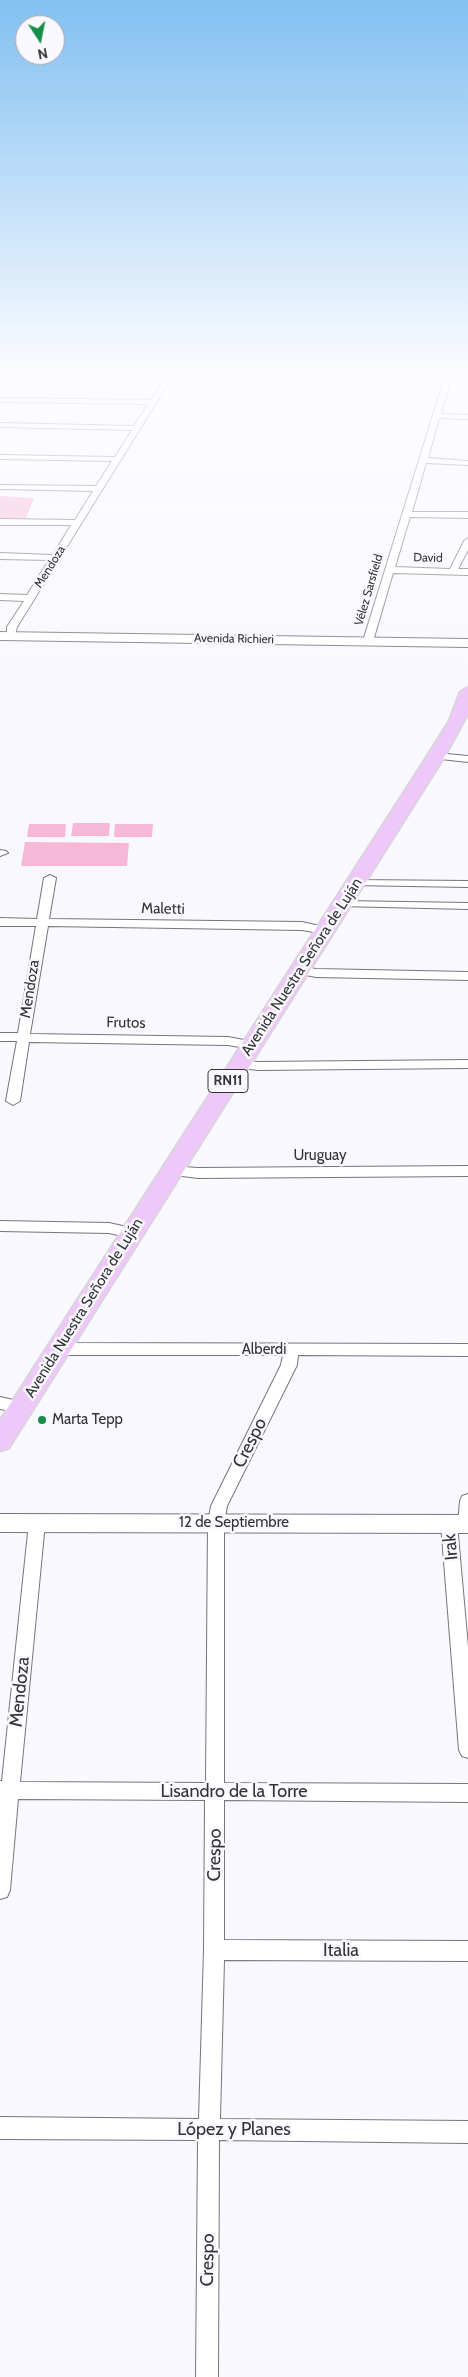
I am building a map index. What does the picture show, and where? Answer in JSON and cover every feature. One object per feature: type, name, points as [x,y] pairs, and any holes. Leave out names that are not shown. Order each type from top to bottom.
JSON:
[{"type":"main road","name":"Avenida Nuestra Señora de Luján","points":[[0,1441],[463,714],[468,692]]},
{"type":"street","name":"Mendoza","points":[[5,636],[103,482]]},
{"type":"street","name":"Vélez Sarsfield","points":[[368,641],[416,482]]},
{"type":"street","points":[[0,487],[98,489]]},
{"type":"street","points":[[406,514],[468,515]]},
{"type":"street","points":[[0,522],[78,523]]},
{"type":"street","points":[[453,571],[468,540]]},
{"type":"street","points":[[0,556],[56,558]]},
{"type":"street","name":"David","points":[[388,570],[468,572]]},
{"type":"street","points":[[0,597],[30,598]]},
{"type":"street","name":"Avenida Richieri","points":[[5,636],[468,642]]},
{"type":"street","points":[[436,756],[468,759]]},
{"type":"street","name":"Mendoza","points":[[13,1101],[22,1037],[50,878]]},
{"type":"street","points":[[356,884],[468,884]]},
{"type":"street","points":[[343,904],[468,906]]},
{"type":"street","name":"Maletti","points":[[0,922],[302,926],[326,930]]},
{"type":"street","points":[[299,970],[468,976]]},
{"type":"street","name":"Frutos","points":[[0,1037],[228,1041],[251,1045]]},
{"type":"street","points":[[239,1064],[258,1066],[468,1064]]},
{"type":"street","name":"Uruguay","points":[[172,1171],[198,1173],[468,1171]]},
{"type":"street","points":[[0,1226],[109,1228],[131,1233]]},
{"type":"street","name":"Alberdi","points":[[60,1349],[468,1350]]},
{"type":"street","name":"Crespo","points":[[207,2377],[209,2130],[216,1792],[216,1523],[219,1506],[290,1365],[292,1350]]},
{"type":"street","points":[[0,1403],[22,1407]]},
{"type":"street","name":"Irak","points":[[468,1501],[461,1524],[468,1750]]},
{"type":"street","name":"12 de Septiembre","points":[[0,1523],[461,1524]]},
{"type":"street","name":"Mendoza","points":[[0,1890],[5,1790],[37,1523]]},
{"type":"street","name":"Lisandro de la Torre","points":[[5,1790],[468,1793]]},
{"type":"street","name":"Italia","points":[[214,1950],[468,1951]]},
{"type":"street","name":"López y Planes","points":[[0,2128],[468,2132]]},
{"type":"shaded area","points":[[0,496],[34,498],[26,518],[0,518]]},
{"type":"shaded area","points":[[73,823],[110,823],[109,836],[71,836]]},
{"type":"shaded area","points":[[29,824],[66,824],[65,837],[27,837]]},
{"type":"shaded area","points":[[115,824],[153,824],[152,837],[114,837]]},
{"type":"shaded area","points":[[25,842],[129,843],[127,866],[21,866]]},
{"type":"place","name":"Marta Tepp","points":[[42,1420]]}]
